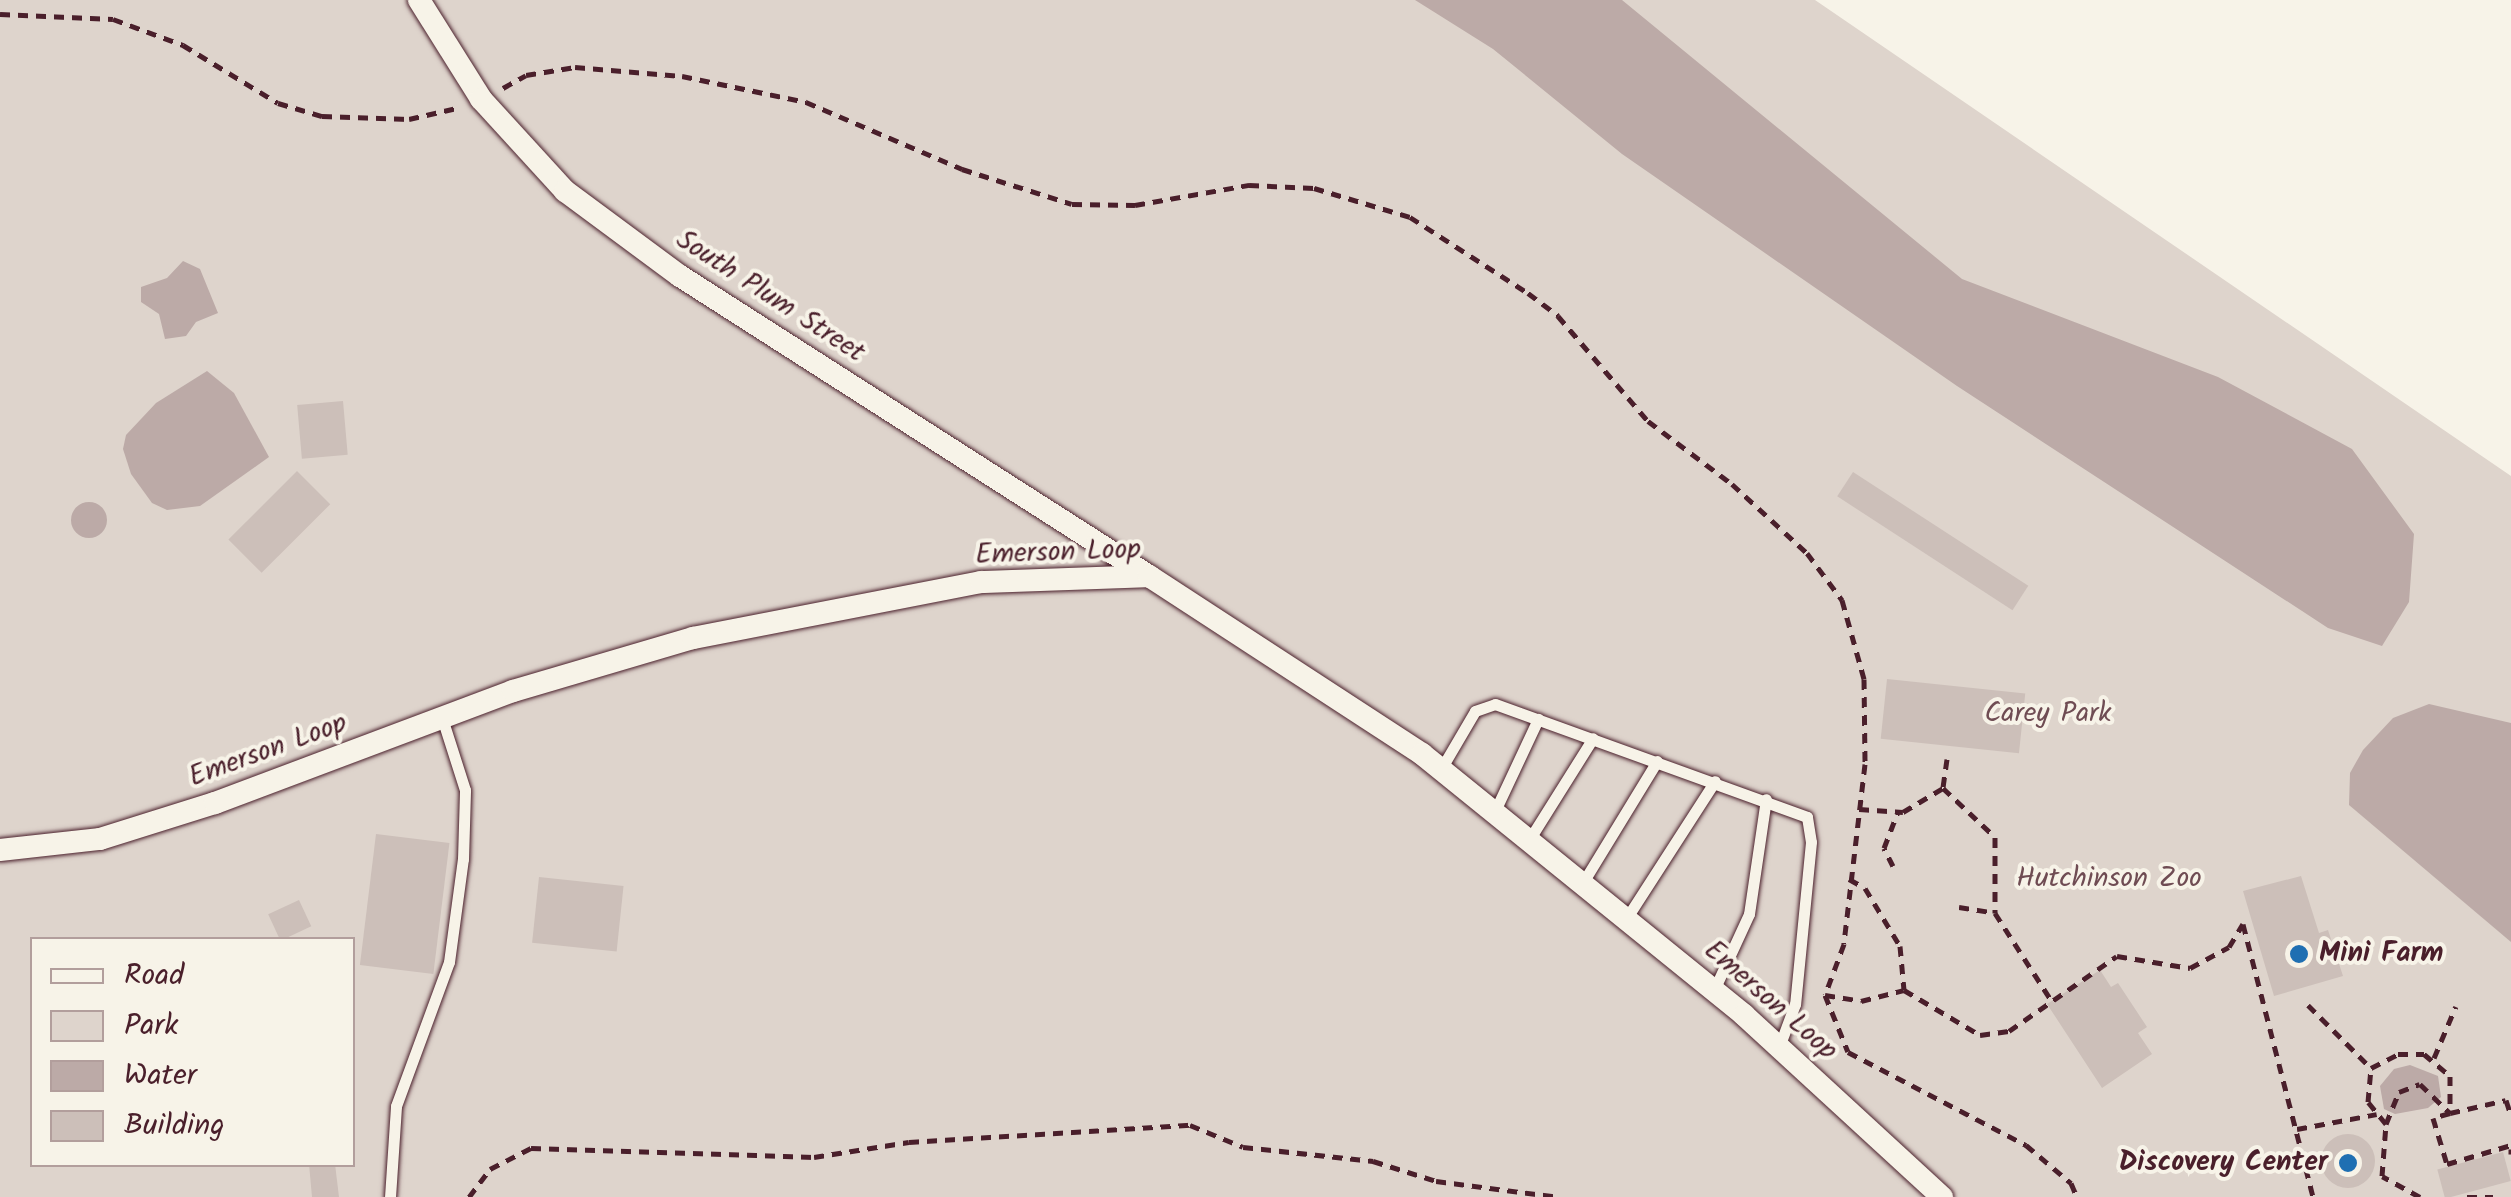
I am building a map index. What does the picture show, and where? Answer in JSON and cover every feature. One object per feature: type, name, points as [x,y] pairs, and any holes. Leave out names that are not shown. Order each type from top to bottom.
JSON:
[{"type":"street","name":"South Plum Street","points":[[419,0],[481,99],[565,191],[680,276],[1149,576]]},
{"type":"street","name":"Emerson Loop","points":[[0,850],[100,839],[442,718],[693,638],[981,582],[1149,576],[1441,769],[1714,990],[1942,1197]]},
{"type":"lane","points":[[1441,769],[1484,704],[1538,719],[1799,810],[1807,817],[1811,842],[1795,1004],[1779,1047]]},
{"type":"lane","points":[[390,1197],[396,1106],[449,962],[463,859],[465,790],[442,718]]},
{"type":"lane","points":[[1494,812],[1538,719]]},
{"type":"lane","points":[[1529,840],[1593,738]]},
{"type":"lane","points":[[1582,884],[1657,760]]},
{"type":"lane","points":[[1626,919],[1715,781]]},
{"type":"lane","points":[[1714,990],[1749,914],[1766,798]]},
{"type":"path","points":[[0,14],[113,19],[183,45],[278,103],[322,116],[410,119],[481,99],[546,70],[682,76],[822,107],[962,169],[1072,204],[1135,206],[1249,185],[1298,187],[1410,217],[1558,316],[1648,422],[1732,484],[1808,553],[1842,600],[1864,679],[1859,809],[1848,879],[1844,944],[1825,995],[1848,1052],[2026,1146],[2071,1183],[2077,1197]]},
{"type":"path","points":[[1942,788],[1947,759]]},
{"type":"path","points":[[1859,809],[1898,812],[1942,788]]},
{"type":"path","points":[[1942,788],[1995,836],[1995,912],[2051,1000]]},
{"type":"path","points":[[1893,866],[1884,848],[1898,812]]},
{"type":"path","points":[[1848,879],[1865,888],[1900,946],[1904,990]]},
{"type":"path","points":[[1959,907],[1995,912]]},
{"type":"path","points":[[1825,995],[1862,1000],[1904,990],[1980,1035],[2009,1032],[2117,956],[2190,968],[2230,947],[2244,924],[2313,1197]]},
{"type":"path","points":[[2308,1005],[2371,1068]]},
{"type":"path","points":[[2434,1058],[2456,1006]]},
{"type":"path","points":[[2371,1068],[2398,1054],[2434,1058],[2450,1076],[2450,1113]]},
{"type":"path","points":[[2371,1068],[2368,1102],[2386,1124]]},
{"type":"path","points":[[2420,1197],[2382,1176],[2386,1124],[2399,1092],[2420,1084],[2442,1101],[2450,1113]]},
{"type":"path","points":[[2511,1115],[2506,1100],[2433,1118],[2447,1164],[2511,1149]]},
{"type":"path","points":[[2296,1130],[2377,1114]]},
{"type":"path","points":[[469,1197],[490,1169],[531,1148],[814,1158],[909,1142],[1190,1125],[1243,1147],[1373,1161],[1436,1180],[1560,1197]]},
{"type":"path","points":[[2467,1197],[2493,1197]]},
{"type":"green space","name":"Carey Park","points":[[0,0],[1815,0],[2511,476],[2511,1197],[0,1197]]},
{"type":"water","points":[[1415,0],[1622,0],[1962,279],[2218,377],[2352,449],[2414,534],[2409,602],[2382,646],[2328,628],[1957,386],[1622,154],[1493,49]]},
{"type":"water","points":[[183,261],[200,269],[218,313],[196,322],[186,336],[165,339],[159,314],[141,302],[141,287],[167,278]]},
{"type":"water","points":[[207,371],[234,393],[269,457],[200,506],[167,510],[152,503],[131,474],[123,449],[126,435],[156,403]]},
{"type":"water","points":[[89,502],[102,507],[107,520],[102,533],[89,538],[76,533],[71,520],[76,507]]},
{"type":"water","points":[[2429,704],[2511,723],[2511,942],[2349,805],[2350,773],[2363,750],[2393,718]]},
{"type":"water","points":[[2410,1065],[2438,1076],[2441,1097],[2428,1108],[2395,1114],[2384,1109],[2380,1086],[2394,1069]]},
{"type":"building","points":[[343,401],[348,455],[302,459],[297,405]]},
{"type":"building","points":[[297,471],[330,504],[262,573],[228,540]]},
{"type":"building","points":[[1853,472],[2028,586],[2012,610],[1837,496]]},
{"type":"building","points":[[1887,679],[2025,694],[2019,753],[1881,739]]},
{"type":"building","points":[[376,834],[449,843],[433,974],[360,965]]},
{"type":"building","name":"Mini Farm","points":[[2301,876],[2319,933],[2328,930],[2343,976],[2274,996],[2243,891]]},
{"type":"building","points":[[539,877],[624,886],[617,952],[532,943]]},
{"type":"building","points":[[299,900],[311,926],[279,937],[268,914]]},
{"type":"building","points":[[2100,970],[2111,987],[2118,983],[2147,1027],[2138,1033],[2152,1054],[2102,1088],[2047,1004]]},
{"type":"building","name":"Discovery Center","points":[[2348,1134],[2367,1142],[2375,1161],[2367,1180],[2348,1188],[2329,1180],[2321,1161],[2329,1142]]},
{"type":"building","points":[[2503,1152],[2511,1181],[2445,1197],[2437,1170]]},
{"type":"building","points":[[309,1167],[335,1167],[339,1197],[312,1197]]},
{"type":"place","name":"Mini Farm","points":[[2299,954]]},
{"type":"place","name":"Discovery Center","points":[[2348,1163]]},
{"type":"park label","name":"Hutchinson Zoo","points":[[2109,879]]}]
